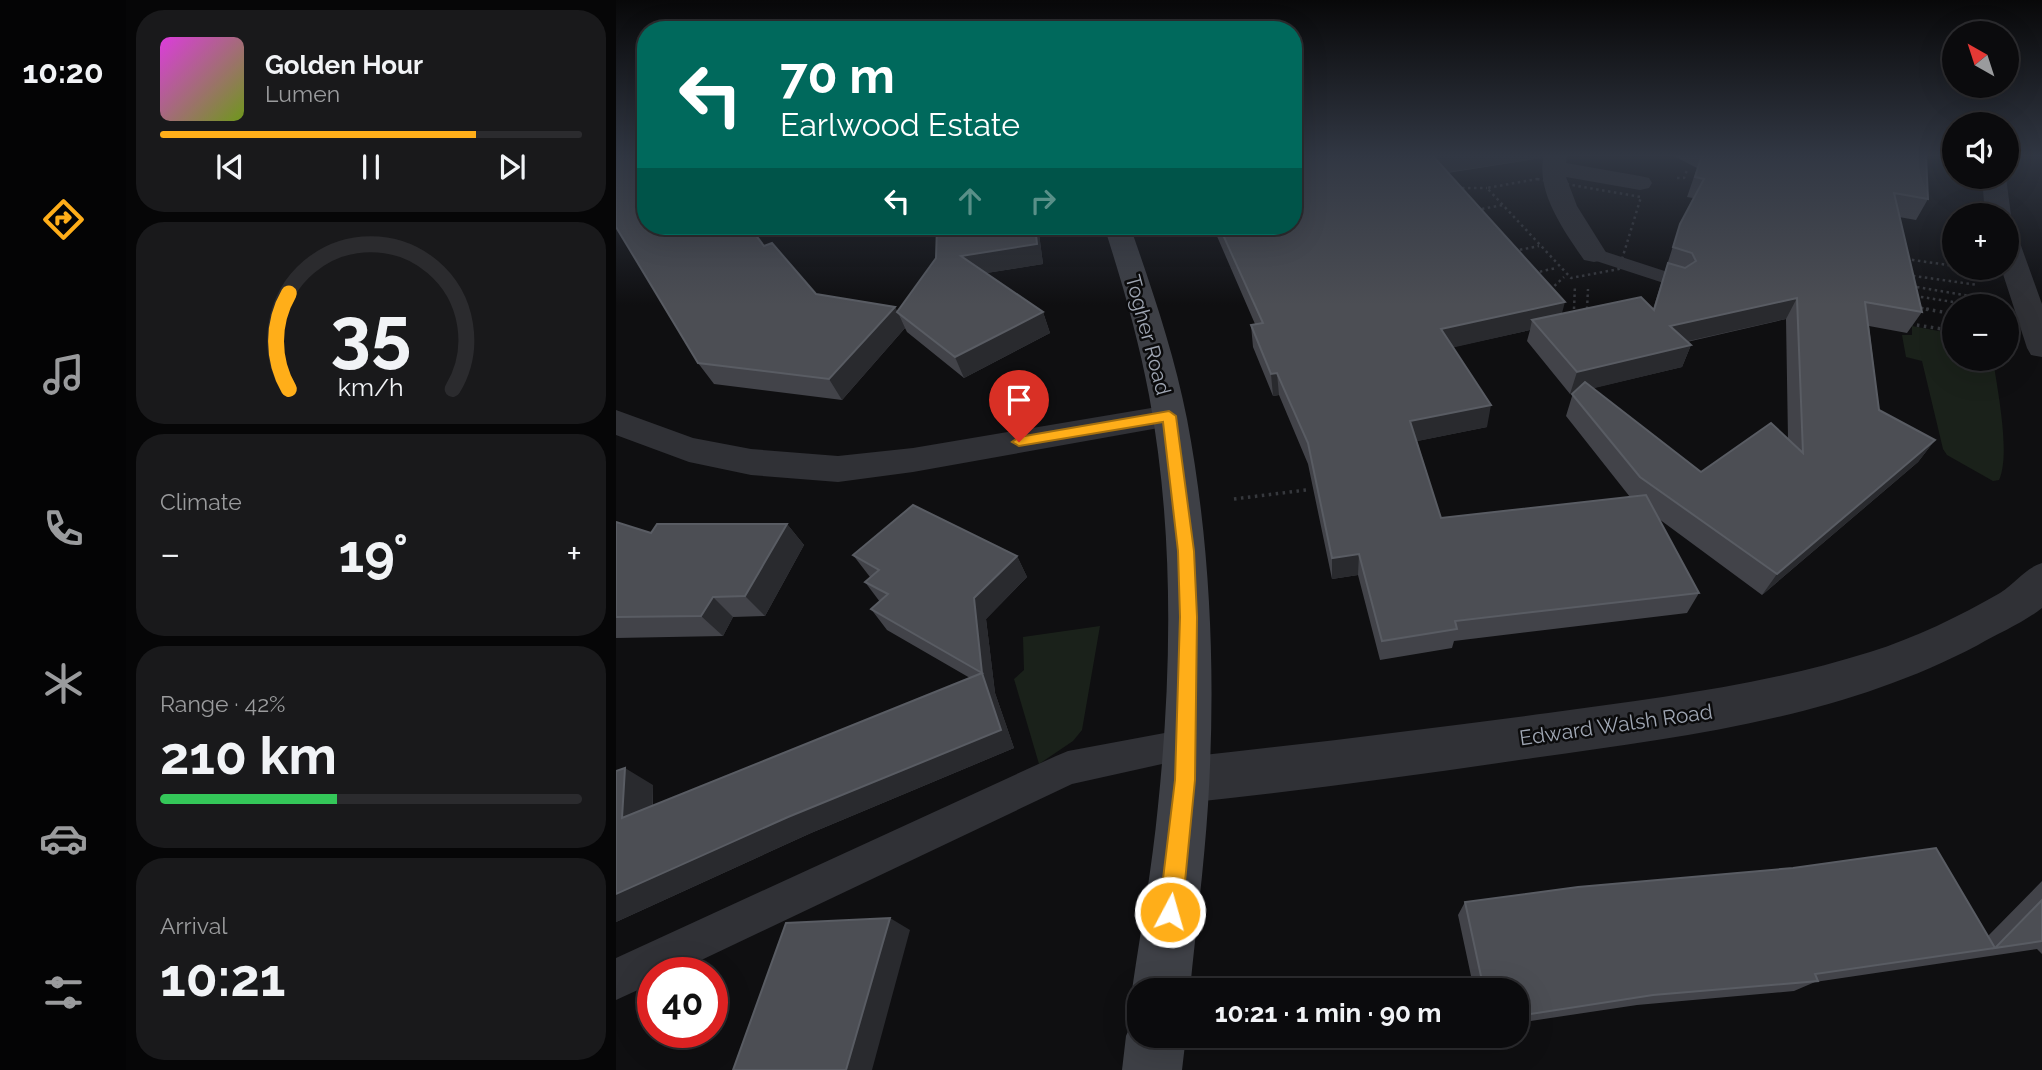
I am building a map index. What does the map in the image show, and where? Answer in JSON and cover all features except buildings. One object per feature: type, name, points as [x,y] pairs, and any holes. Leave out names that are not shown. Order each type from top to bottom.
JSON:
[{"type":"street","points":[[1565,205],[1594,254]]},
{"type":"street","name":"Togher Road","points":[[1120,235],[1153,346],[1169,416],[1186,551],[1186,762],[1162,978]]},
{"type":"street","points":[[2019,270],[2035,306],[2042,348]]},
{"type":"street","points":[[616,421],[639,433],[689,450],[751,463],[838,469],[913,460],[1169,416]]},
{"type":"street","name":"Edward Walsh Road","points":[[1186,762],[1696,715],[1787,698],[1886,669],[1962,635],[2037,595]]},
{"type":"street","points":[[1152,1070],[1155,1048]]},
{"type":"lane","points":[[1594,254],[1676,281]]},
{"type":"lane","points":[[616,979],[1068,768],[1186,762]]},
{"type":"path","points":[[1468,211],[1503,205]]},
{"type":"path","points":[[1506,252],[1541,246]]},
{"type":"path","points":[[1902,258],[1942,264]]},
{"type":"path","points":[[1522,276],[1561,267]]},
{"type":"path","points":[[1903,274],[1981,286]]},
{"type":"path","points":[[1541,298],[1569,276],[1575,284],[1574,322]]},
{"type":"path","points":[[1579,276],[1588,285],[1587,317]]},
{"type":"path","points":[[1907,285],[1957,294]]},
{"type":"path","points":[[1907,295],[1942,300]]},
{"type":"path","points":[[1911,307],[1942,312]]},
{"type":"path","points":[[1909,324],[1942,329]]},
{"type":"path","points":[[1234,499],[1306,490]]},
{"type":"shaded area","points":[[1912,326],[1942,332],[1942,371],[1995,371],[2004,454],[1999,480],[1993,481],[1947,455],[1943,449],[1922,361],[1906,357],[1902,335],[1912,335]]},
{"type":"shaded area","points":[[1100,626],[1082,730],[1073,741],[1039,764],[1014,679],[1024,670],[1023,637]]},
{"type":"route","points":[[1019,442],[1169,416],[1186,551],[1188,617],[1185,780],[1170,912]]}]
